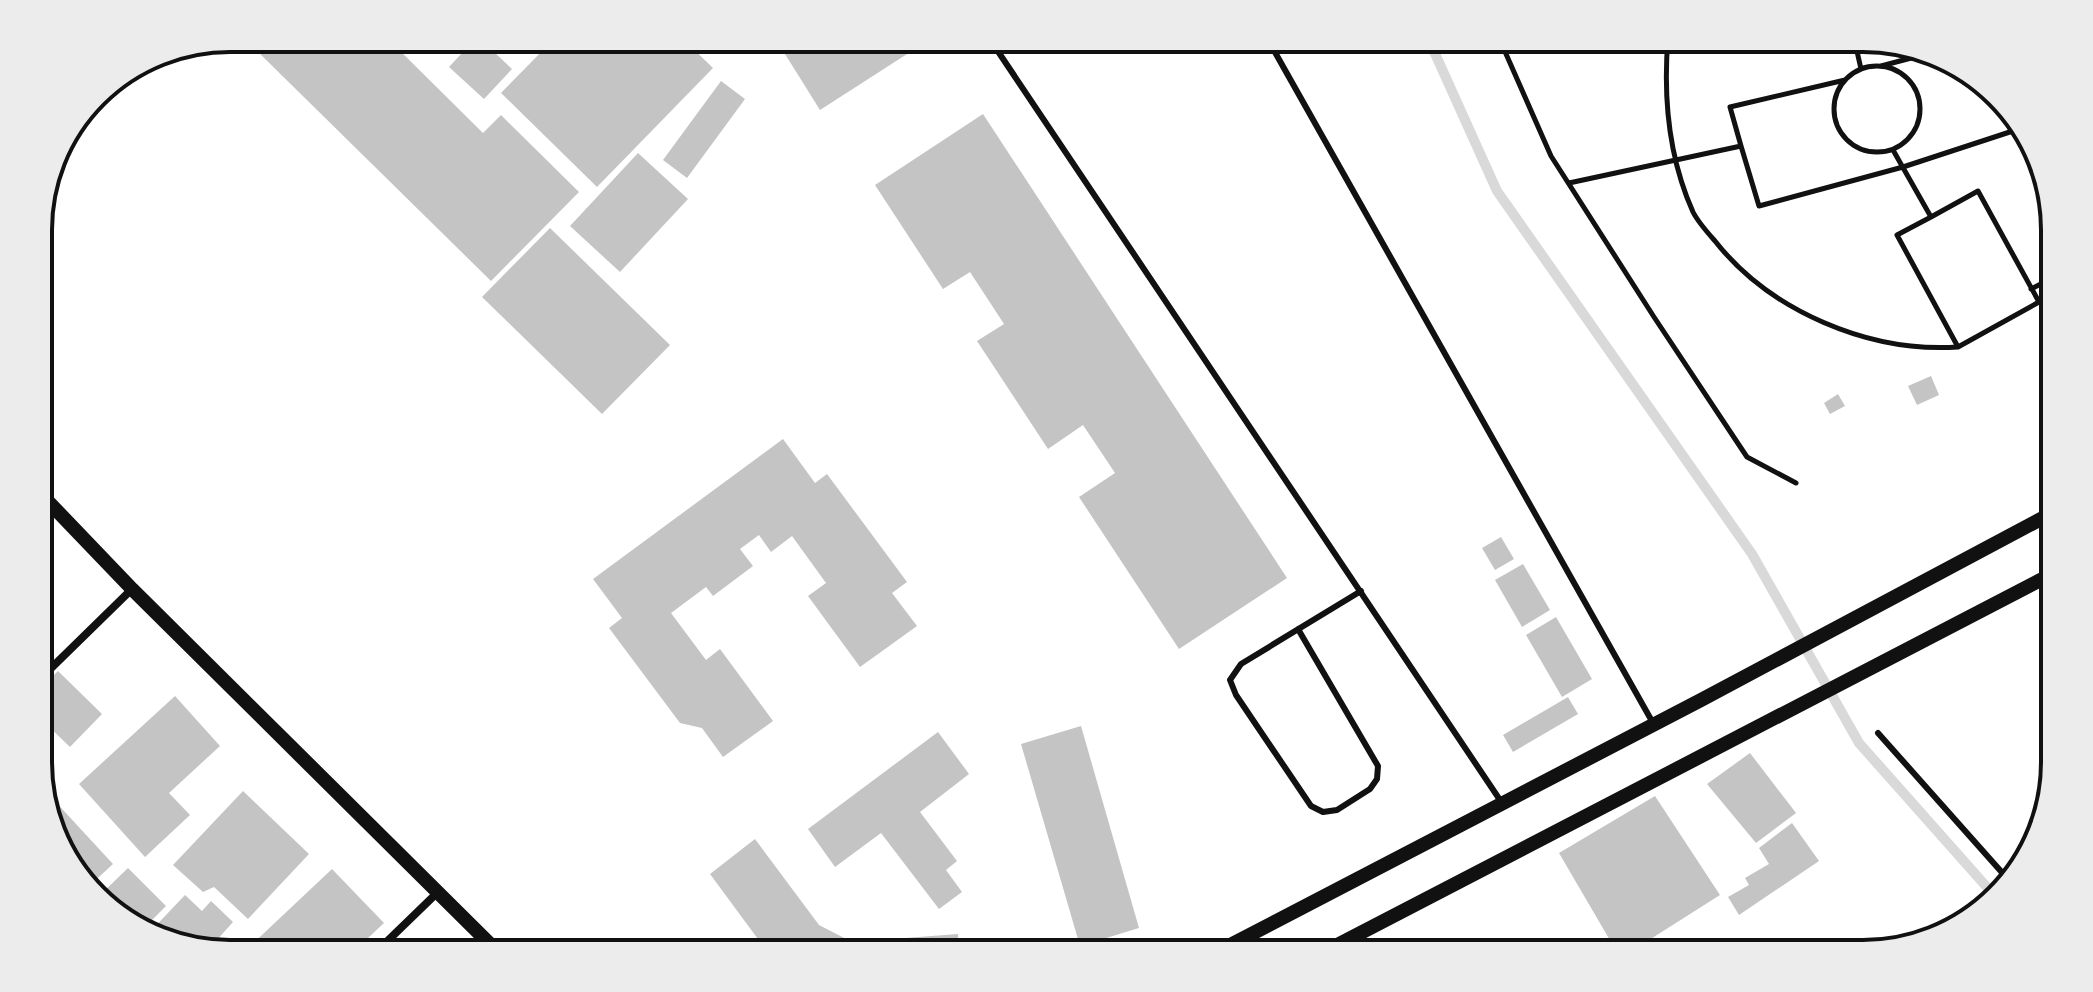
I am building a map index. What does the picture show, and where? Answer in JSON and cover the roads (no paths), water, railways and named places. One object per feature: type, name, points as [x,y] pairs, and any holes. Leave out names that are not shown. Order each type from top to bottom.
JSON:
[{"type":"street","points":[[52,506],[486,940]]},
{"type":"street","points":[[1240,940],[2041,519]]},
{"type":"street","points":[[1347,940],[2041,580]]},
{"type":"street","points":[[52,667],[132,589]]},
{"type":"street","points":[[388,940],[438,892]]},
{"type":"lane","points":[[998,52],[1502,803]]},
{"type":"lane","points":[[1275,52],[1653,723]]},
{"type":"lane","points":[[1298,629],[1378,766],[1377,779],[1370,789],[1337,810],[1323,812],[1311,806],[1236,695],[1230,680],[1241,664],[1298,629],[1361,591]]},
{"type":"lane","points":[[1878,733],[2002,873]]},
{"type":"waterway","points":[[1434,52],[1497,191],[1752,554],[1859,743],[1988,889]]}]
